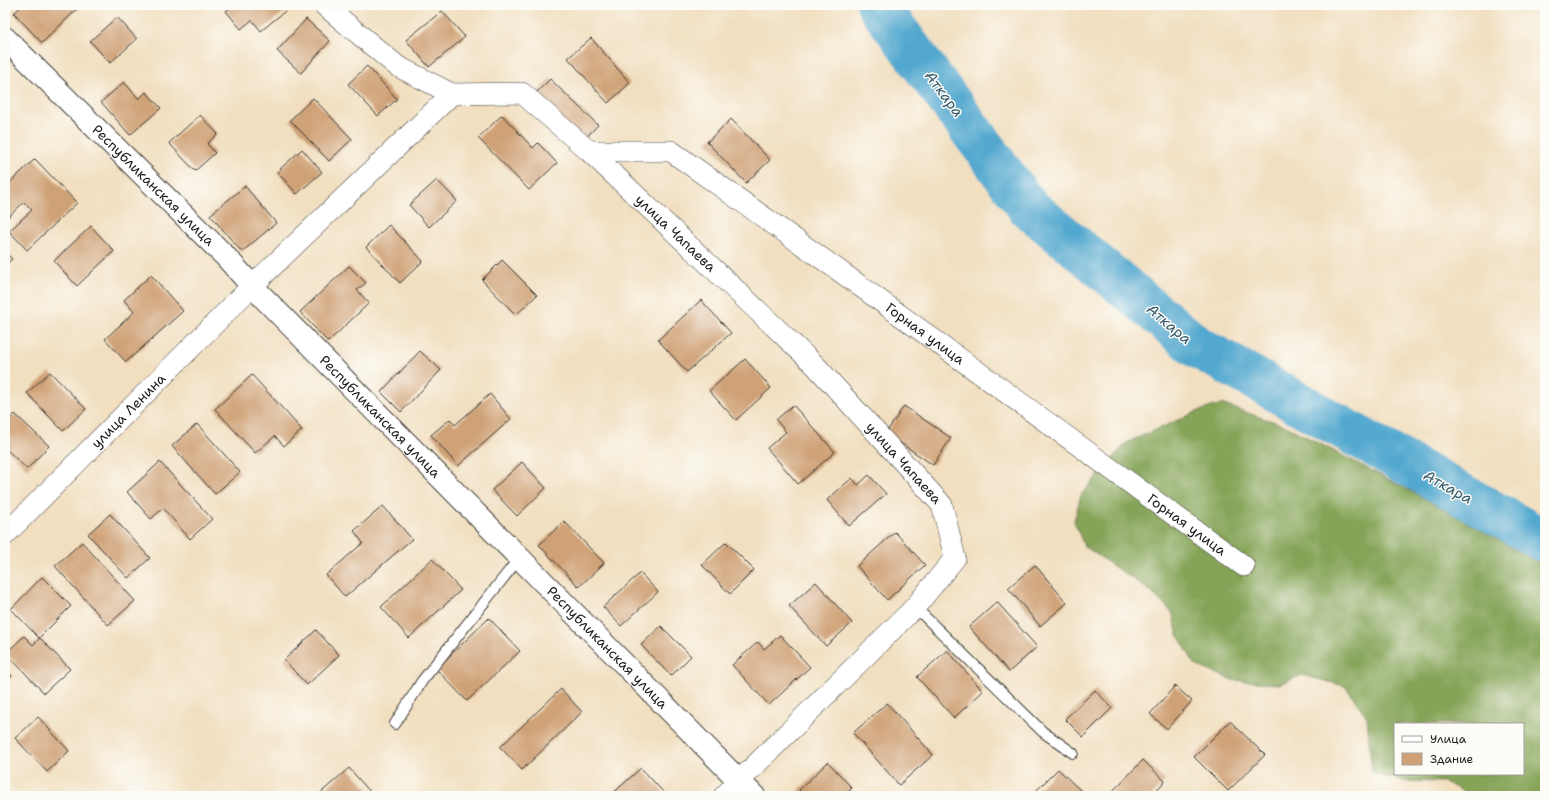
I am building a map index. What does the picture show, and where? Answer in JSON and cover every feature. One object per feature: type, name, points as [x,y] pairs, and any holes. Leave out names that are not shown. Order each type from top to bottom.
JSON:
[{"type":"street","points":[[324,5],[397,66],[452,94],[522,93],[589,151]]},
{"type":"street","name":"Республиканская улица","points":[[5,38],[225,256],[252,286],[746,788]]},
{"type":"street","name":"улица Ленина","points":[[5,535],[252,286],[452,94]]},
{"type":"street","name":"Горная улица","points":[[589,151],[671,151],[852,279],[1244,566]]},
{"type":"street","name":"улица Чапаева","points":[[589,151],[815,364],[942,505],[955,558],[915,607],[746,788],[724,796]]},
{"type":"lane","points":[[395,724],[422,681],[520,557]]},
{"type":"lane","points":[[915,607],[1043,732],[1073,752]]},
{"type":"green space","points":[[1221,404],[1284,425],[1424,498],[1545,566],[1545,796],[1473,796],[1444,782],[1403,781],[1372,773],[1367,717],[1345,686],[1302,675],[1280,684],[1233,680],[1195,665],[1178,635],[1172,612],[1149,590],[1084,546],[1074,521],[1081,495],[1126,443],[1196,412]]},
{"type":"building","points":[[23,5],[74,5],[77,9],[42,43],[14,13]]},
{"type":"building","points":[[234,5],[289,5],[290,7],[261,31],[252,20],[241,29],[226,11]]},
{"type":"building","points":[[442,11],[465,37],[429,67],[406,40]]},
{"type":"building","points":[[117,17],[137,39],[110,63],[90,41]]},
{"type":"building","points":[[306,19],[330,41],[301,73],[277,51]]},
{"type":"building","points":[[591,38],[630,83],[608,103],[568,58]]},
{"type":"building","points":[[367,66],[397,99],[378,116],[348,84]]},
{"type":"building","points":[[550,79],[598,125],[575,149],[527,102]]},
{"type":"building","points":[[124,82],[139,99],[146,92],[161,108],[130,135],[101,102]]},
{"type":"building","points":[[313,98],[352,139],[329,161],[290,120]]},
{"type":"building","points":[[200,115],[218,134],[207,144],[215,153],[195,171],[169,143]]},
{"type":"building","points":[[502,115],[533,148],[538,143],[557,163],[529,190],[478,138]]},
{"type":"building","points":[[731,119],[770,160],[746,183],[707,142]]},
{"type":"building","points":[[302,149],[322,172],[297,194],[277,172]]},
{"type":"building","points":[[35,159],[77,203],[27,250],[9,231],[32,210],[24,202],[5,220],[5,187]]},
{"type":"building","points":[[437,180],[457,201],[429,227],[409,205]]},
{"type":"building","points":[[245,186],[276,223],[242,252],[210,215]]},
{"type":"building","points":[[389,225],[423,261],[400,283],[366,247]]},
{"type":"building","points":[[91,226],[114,251],[77,286],[54,261]]},
{"type":"building","points":[[5,252],[12,259],[5,266]]},
{"type":"building","points":[[502,260],[537,295],[516,315],[482,280]]},
{"type":"building","points":[[349,266],[366,283],[357,290],[369,303],[328,342],[300,312]]},
{"type":"building","points":[[151,275],[183,311],[126,362],[105,339],[134,312],[124,300]]},
{"type":"building","points":[[701,300],[731,333],[687,372],[658,340]]},
{"type":"building","points":[[420,351],[441,370],[401,412],[381,392]]},
{"type":"building","points":[[745,359],[771,388],[736,420],[709,391]]},
{"type":"building","points":[[50,372],[86,409],[63,431],[27,393]]},
{"type":"building","points":[[252,375],[302,430],[284,446],[275,436],[255,453],[215,409]]},
{"type":"building","points":[[490,394],[511,419],[458,466],[431,435],[450,419],[455,425]]},
{"type":"building","points":[[793,405],[835,452],[798,484],[767,448],[786,432],[776,420]]},
{"type":"building","points":[[904,406],[951,438],[933,465],[886,433]]},
{"type":"building","points":[[15,414],[49,446],[27,469],[5,448],[5,425]]},
{"type":"building","points":[[197,424],[240,472],[215,494],[172,446]]},
{"type":"building","points":[[160,462],[212,519],[190,539],[163,508],[151,519],[127,492]]},
{"type":"building","points":[[522,462],[546,488],[517,516],[492,490]]},
{"type":"building","points":[[869,475],[886,494],[849,526],[827,500],[852,478],[858,485]]},
{"type":"building","points":[[383,506],[412,539],[345,597],[326,575],[363,543],[354,531]]},
{"type":"building","points":[[110,514],[150,558],[128,578],[88,534]]},
{"type":"building","points":[[564,521],[604,563],[579,587],[539,545]]},
{"type":"building","points":[[895,532],[925,565],[887,600],[857,566]]},
{"type":"building","points":[[82,542],[135,601],[108,625],[55,566]]},
{"type":"building","points":[[726,542],[754,570],[730,594],[702,565]]},
{"type":"building","points":[[432,559],[461,590],[409,638],[381,607]]},
{"type":"building","points":[[1035,565],[1067,603],[1040,626],[1008,588]]},
{"type":"building","points":[[640,573],[658,592],[621,626],[603,607]]},
{"type":"building","points":[[42,577],[71,606],[39,638],[11,609]]},
{"type":"building","points":[[816,582],[852,623],[826,646],[789,606]]},
{"type":"building","points":[[997,602],[1037,647],[1009,672],[969,627]]},
{"type":"building","points":[[489,618],[520,651],[467,701],[436,669]]},
{"type":"building","points":[[661,626],[691,656],[671,676],[641,645]]},
{"type":"building","points":[[316,630],[339,655],[307,685],[284,660]]},
{"type":"building","points":[[780,635],[810,667],[769,705],[732,665],[758,642],[764,649]]},
{"type":"building","points":[[24,636],[33,645],[40,638],[70,669],[44,693],[6,653]]},
{"type":"building","points":[[947,650],[983,691],[954,718],[917,677]]},
{"type":"building","points":[[5,668],[12,676],[5,683]]},
{"type":"building","points":[[1175,686],[1192,701],[1167,729],[1150,714]]},
{"type":"building","points":[[561,689],[582,712],[522,770],[500,747]]},
{"type":"building","points":[[1095,690],[1112,708],[1083,737],[1065,719]]},
{"type":"building","points":[[887,703],[933,755],[899,785],[853,733]]},
{"type":"building","points":[[38,717],[69,751],[47,772],[15,738]]},
{"type":"building","points":[[1230,721],[1265,755],[1228,791],[1194,757]]},
{"type":"building","points":[[1143,760],[1165,781],[1151,796],[1108,796]]},
{"type":"building","points":[[828,762],[852,788],[844,796],[805,796],[799,790]]},
{"type":"building","points":[[349,768],[372,794],[369,796],[317,796]]},
{"type":"building","points":[[641,768],[667,796],[610,796]]},
{"type":"building","points":[[1058,769],[1081,791],[1075,796],[1031,796]]},
{"type":"waterway","name":"Аткара","points":[[878,5],[1028,207],[1196,346],[1545,541]]}]
